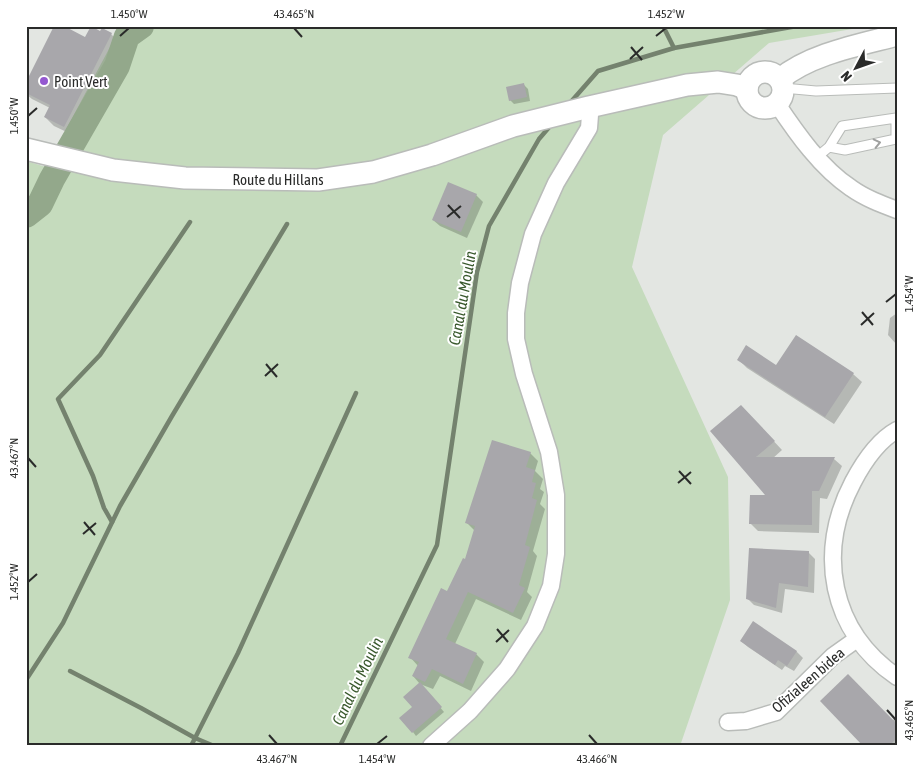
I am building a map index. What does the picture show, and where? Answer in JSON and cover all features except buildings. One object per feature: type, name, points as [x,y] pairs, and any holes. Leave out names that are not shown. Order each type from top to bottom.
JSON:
[{"type":"street","points":[[897,35],[800,65],[780,90],[768,108],[756,106],[748,96],[747,89],[752,78],[763,72],[775,75],[780,90],[794,129],[823,152],[835,176],[852,189],[897,210]]},
{"type":"street","name":"Route du Hillans","points":[[26,149],[113,170],[185,178],[318,180],[372,172],[432,155],[513,126],[589,106],[687,85],[718,82],[737,85],[747,89]]},
{"type":"street","points":[[431,746],[470,711],[506,669],[535,626],[551,586],[556,554],[556,495],[549,452],[524,374],[516,339],[516,313],[520,283],[533,234],[556,183],[589,128],[589,106]]},
{"type":"street","points":[[897,430],[872,452],[858,472],[845,497],[836,525],[832,564],[838,598],[857,639],[883,668],[897,677]]},
{"type":"street","name":"Ofizialeen bidea","points":[[728,722],[746,721],[776,712],[833,656],[857,639]]},
{"type":"lane","points":[[780,90],[816,91],[897,88]]},
{"type":"lane","points":[[896,118],[896,139],[845,150],[823,152],[842,126],[896,118]]},
{"type":"green space","points":[[126,26],[870,26],[769,43],[663,135],[632,267],[728,477],[730,600],[680,746],[26,746],[26,161],[46,167],[118,32]]},
{"type":"waterway","points":[[26,215],[40,204],[52,179],[117,66],[127,36],[141,26]]},
{"type":"waterway","points":[[663,26],[674,48]]},
{"type":"waterway","name":"Canal du Moulin","points":[[569,104],[598,71],[674,48],[797,26]]},
{"type":"waterway","name":"Canal du Moulin","points":[[340,746],[437,545],[477,272],[489,226],[539,139],[551,125]]},
{"type":"waterway","points":[[112,522],[104,508],[93,476],[58,399],[100,355],[190,222]]},
{"type":"waterway","points":[[26,680],[63,623],[120,506],[287,224]]},
{"type":"waterway","points":[[191,746],[238,653],[356,393]]},
{"type":"waterway","points":[[70,671],[195,738],[214,746]]},
{"type":"place","name":"Point Vert","points":[[44,81]]}]
